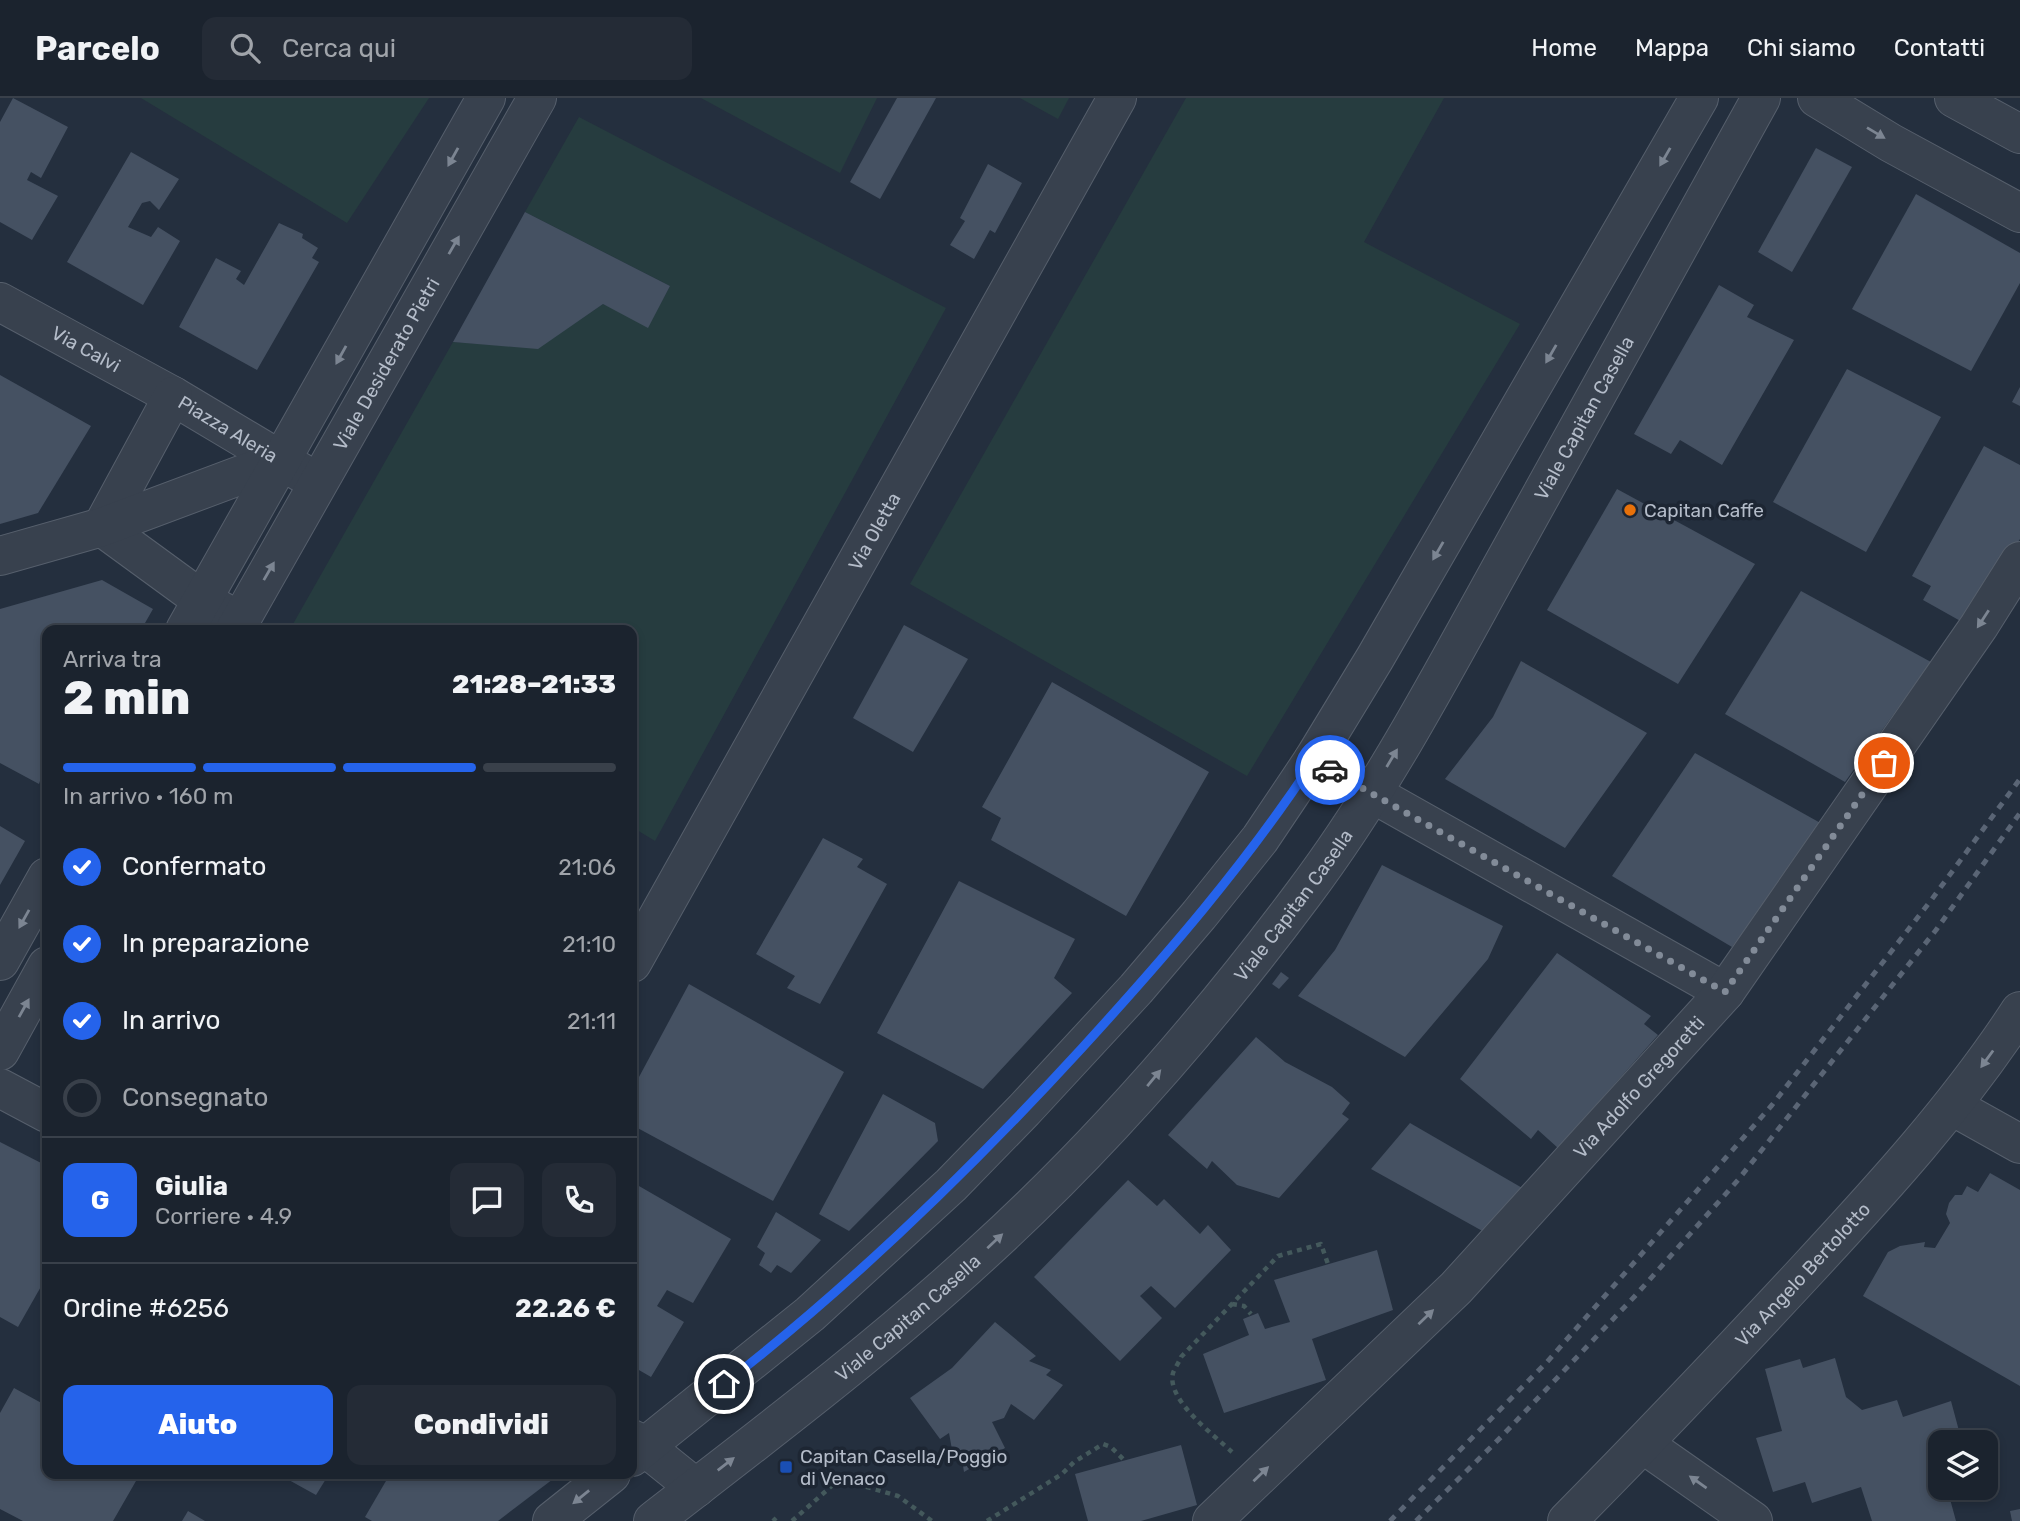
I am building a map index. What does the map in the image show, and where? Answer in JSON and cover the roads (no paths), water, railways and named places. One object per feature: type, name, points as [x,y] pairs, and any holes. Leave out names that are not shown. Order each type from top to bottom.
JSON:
[{"type":"street","points":[[194,615],[486,98]]},
{"type":"street","name":"Viale Desiderato Pietri","points":[[239,625],[537,98]]},
{"type":"street","name":"Via Oletta","points":[[637,954],[1117,98]]},
{"type":"street","points":[[637,1446],[744,1369],[843,1285],[988,1148],[1168,952],[1259,839],[1314,760],[1375,659],[1699,98]]},
{"type":"street","name":"Viale Capitan Casella","points":[[653,1521],[892,1331],[979,1256],[1066,1173],[1135,1100],[1237,979],[1307,890],[1444,671],[1761,98]]},
{"type":"street","points":[[1817,98],[1891,143],[2020,213]]},
{"type":"street","points":[[1954,98],[2020,134]]},
{"type":"street","name":"Via Calvi","points":[[0,302],[173,396]]},
{"type":"street","name":"Piazza Aleria","points":[[102,527],[173,396],[281,460]]},
{"type":"street","points":[[281,460],[318,483]]},
{"type":"street","name":"Piazza Aleria","points":[[102,527],[281,460]]},
{"type":"street","points":[[0,556],[102,527],[194,615],[234,625]]},
{"type":"street","name":"Via Adolfo Gregoretti","points":[[1212,1521],[1456,1288],[1725,992],[1979,626],[2020,561]]},
{"type":"street","points":[[1314,760],[1725,992]]},
{"type":"street","points":[[0,961],[42,886]]},
{"type":"street","points":[[0,1051],[42,975]]},
{"type":"street","name":"Via Angelo Bertolotto","points":[[1567,1521],[1643,1444],[1873,1198],[1952,1106],[2020,1011]]},
{"type":"street","points":[[0,1088],[42,1110]]},
{"type":"street","points":[[1952,1106],[2020,1144]]},
{"type":"street","points":[[1643,1444],[1753,1521]]},
{"type":"street","points":[[637,1448],[696,1488]]},
{"type":"street","points":[[552,1521],[605,1479]]},
{"type":"railway","points":[[1390,1521],[1547,1362],[1772,1105],[1932,899],[2020,779]]},
{"type":"railway","points":[[1416,1521],[1501,1437],[1635,1296],[1738,1180],[1936,930],[2020,813]]},
{"type":"place","name":"Capitan Caffe","points":[[1630,510]]},
{"type":"place","name":"Capitan Casella/Poggio di Venaco","points":[[786,1467]]}]
